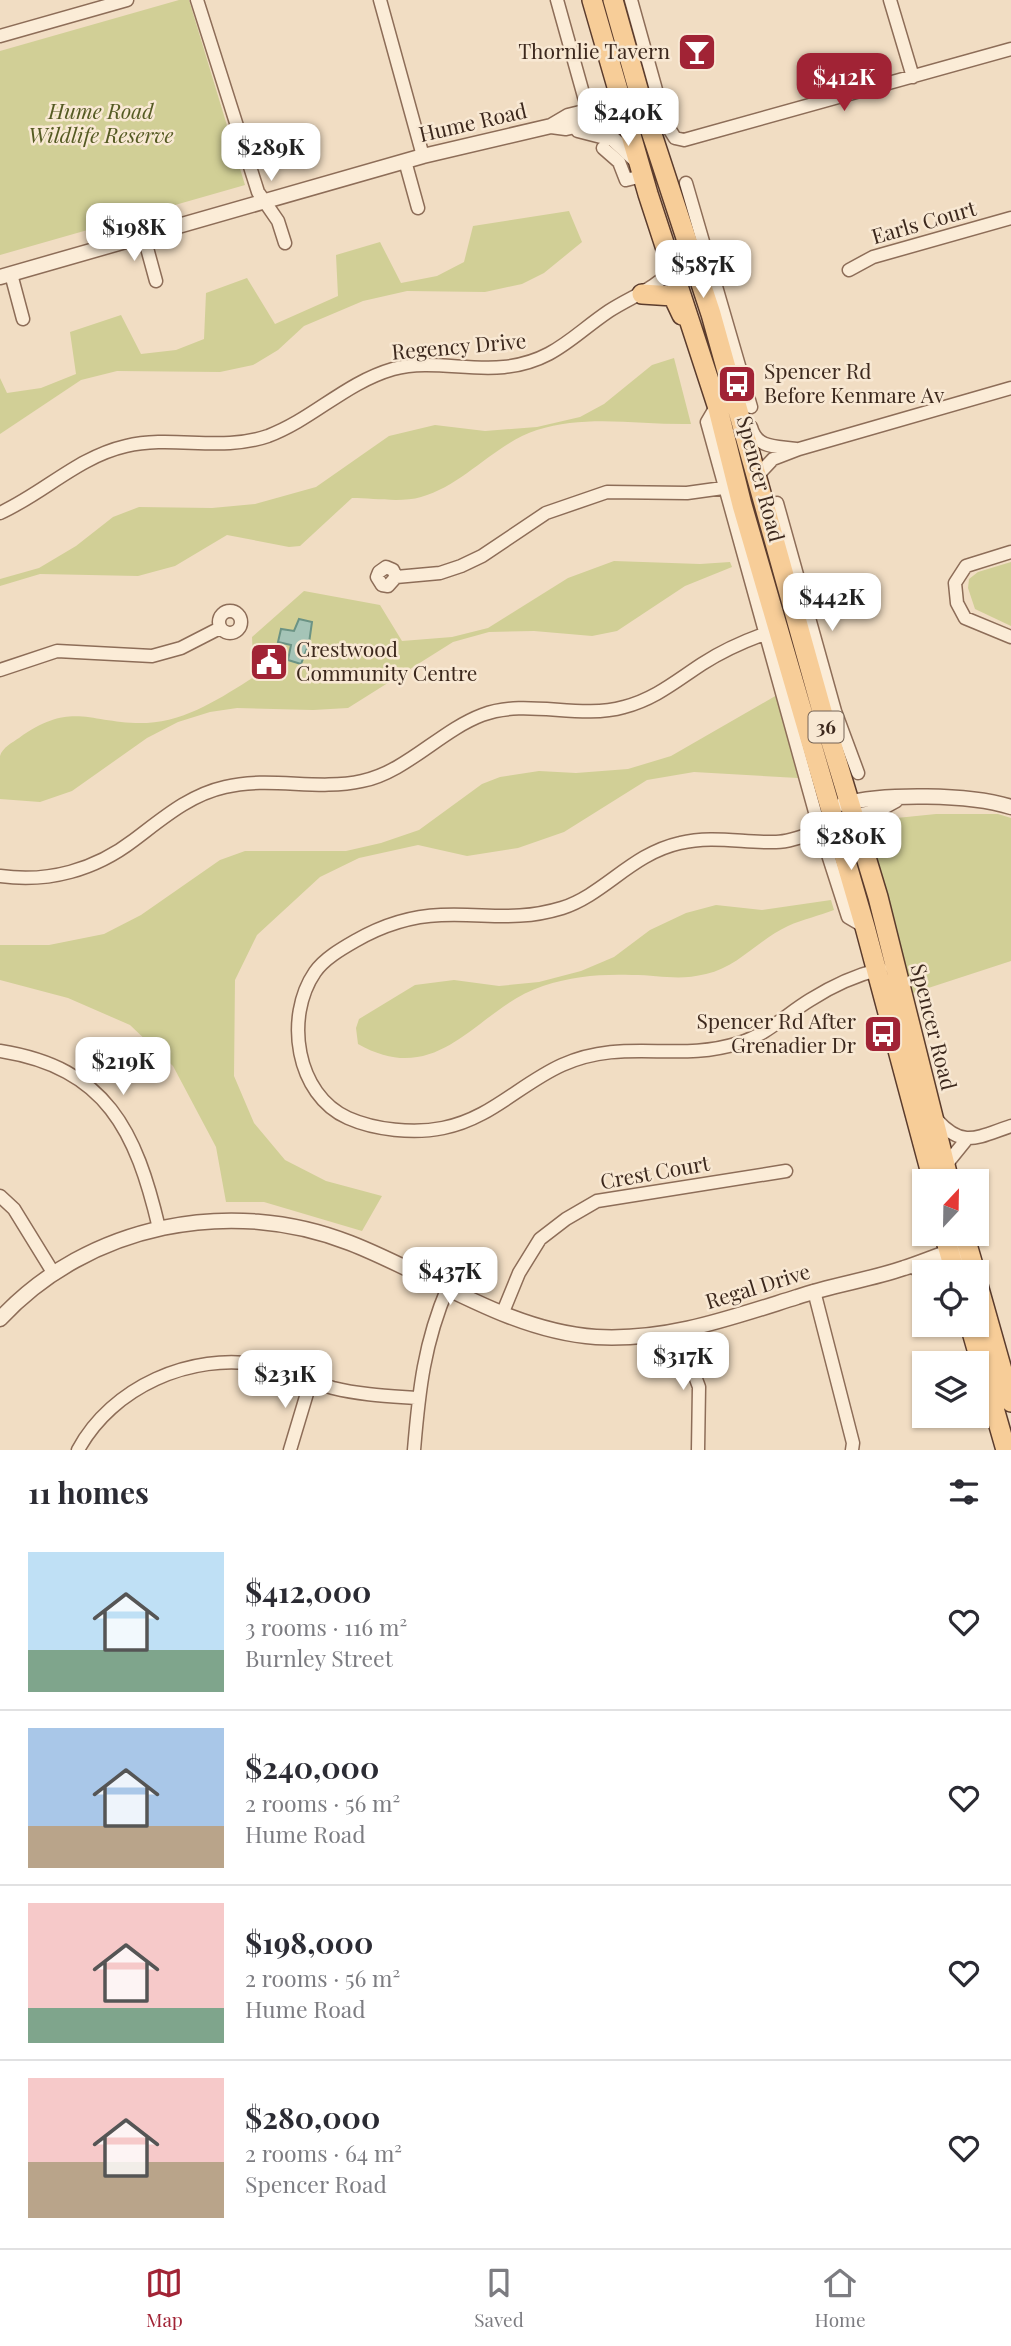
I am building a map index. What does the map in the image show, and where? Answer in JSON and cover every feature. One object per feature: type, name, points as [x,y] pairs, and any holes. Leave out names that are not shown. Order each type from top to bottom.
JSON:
[{"type":"main road","name":"Spencer Road","points":[[592,0],[674,282],[711,385],[734,403]]},
{"type":"main road","name":"Spencer Road","points":[[618,0],[642,103],[726,343],[734,403],[772,537],[830,717],[852,810],[895,965],[941,1169]]},
{"type":"main road","points":[[642,294],[686,275],[687,260],[660,178],[660,157]]},
{"type":"main road","points":[[726,343],[709,352],[739,460],[729,485]]},
{"type":"main road","name":"Spencer Road","points":[[734,403],[729,485],[827,820],[865,927],[919,1139],[938,1169]]},
{"type":"main road","points":[[912,1035],[905,1031],[901,1036],[923,1126],[919,1139]]},
{"type":"main road","points":[[989,1331],[1011,1402]]},
{"type":"main road","points":[[989,1390],[1006,1450]]},
{"type":"street","points":[[0,36],[127,0]]},
{"type":"street","points":[[198,0],[258,192],[278,221],[285,243]]},
{"type":"street","points":[[380,0],[423,156]]},
{"type":"street","points":[[557,0],[589,111]]},
{"type":"street","name":"Spencer Road","points":[[618,0],[665,122],[675,138]]},
{"type":"street","points":[[890,0],[913,77]]},
{"type":"street","points":[[660,157],[675,138],[684,140],[1011,49]]},
{"type":"street","name":"Hume Road","points":[[566,128],[642,103]]},
{"type":"street","name":"Hume Road","points":[[551,127],[568,116],[589,111],[622,109]]},
{"type":"street","name":"Hume Road","points":[[23,319],[5,275],[423,156],[551,127],[600,133],[613,139],[641,170]]},
{"type":"street","points":[[603,148],[619,162],[626,180],[641,170]]},
{"type":"street","name":"Hume Road","points":[[405,161],[418,208]]},
{"type":"street","name":"Spencer Road","points":[[686,183],[726,343]]},
{"type":"street","name":"Earls Court","points":[[849,270],[873,257],[1011,218]]},
{"type":"street","points":[[144,237],[156,281]]},
{"type":"street","name":"Regency Drive","points":[[0,513],[100,454],[150,442],[227,442],[267,436],[310,413],[349,386],[396,368],[422,365],[504,367],[545,358],[608,312],[662,282],[674,282]]},
{"type":"street","points":[[756,477],[772,459],[800,449],[1011,388]]},
{"type":"street","points":[[734,403],[747,411],[754,439],[762,444],[800,449]]},
{"type":"street","points":[[396,577],[440,573],[461,566],[482,556],[546,513],[607,492],[687,493],[729,485]]},
{"type":"street","name":"Spencer Road","points":[[729,485],[762,616],[764,634],[772,650],[827,820]]},
{"type":"street","name":"Spencer Road","points":[[777,503],[790,546],[830,717],[858,773]]},
{"type":"street","name":"Spencer Road","points":[[772,537],[790,546]]},
{"type":"street","points":[[1011,552],[966,566],[955,583],[957,603],[965,618],[1011,637]]},
{"type":"street","points":[[0,670],[57,652],[152,656],[181,648],[220,628]]},
{"type":"street","points":[[0,876],[51,877],[81,870],[110,857],[179,806],[224,787],[258,782],[335,785],[365,781],[401,764],[460,724],[486,713],[517,709],[601,712],[639,703],[659,694],[733,645],[764,634]]},
{"type":"street","points":[[895,965],[842,982],[742,1043],[706,1051],[624,1049],[590,1054],[559,1066],[476,1118],[442,1128],[386,1128],[346,1117],[317,1093],[303,1066],[299,1016],[315,971],[340,950],[378,928],[439,915],[518,918],[564,907],[585,897],[634,861],[680,843],[708,839],[780,842],[852,810],[870,797],[897,800],[932,797],[990,800],[1011,807]]},
{"type":"street","points":[[0,1051],[59,1067],[93,1089],[121,1120],[139,1155],[159,1228]]},
{"type":"street","points":[[930,1113],[950,1133],[967,1140]]},
{"type":"street","points":[[947,1169],[967,1140],[1011,1126]]},
{"type":"street","name":"Crest Court","points":[[503,1312],[519,1273],[540,1239],[565,1219],[597,1201],[786,1171]]},
{"type":"street","points":[[0,1196],[14,1209],[54,1274]]},
{"type":"street","name":"Regal Drive","points":[[0,1319],[54,1274],[108,1244],[159,1228],[225,1219],[283,1223],[350,1243],[503,1312],[561,1332],[631,1338],[679,1333],[814,1291],[960,1254]]},
{"type":"street","points":[[414,1450],[418,1398],[427,1344],[449,1287]]},
{"type":"street","points":[[814,1291],[853,1443],[852,1450]]},
{"type":"street","points":[[679,1333],[699,1387],[698,1450]]},
{"type":"street","points":[[78,1450],[101,1417],[132,1390],[161,1376],[231,1362],[260,1364],[372,1395],[418,1398]]},
{"type":"street","points":[[290,1450],[312,1380]]},
{"type":"green space","name":"Hume Road Wildlife Reserve","points":[[179,0],[189,0],[245,185],[0,255],[0,51]]},
{"type":"green space","points":[[569,211],[582,242],[544,273],[522,284],[485,292],[407,291],[363,301],[304,326],[278,350],[253,365],[220,372],[117,371],[81,380],[0,434],[0,378],[7,393],[41,388],[76,374],[70,332],[121,315],[141,354],[176,350],[204,339],[206,293],[247,278],[275,324],[338,296],[336,255],[380,242],[401,283],[437,276],[464,262],[473,226]]},
{"type":"green space","points":[[674,358],[691,424],[594,421],[556,425],[521,436],[451,483],[421,497],[396,500],[352,498],[300,546],[289,547],[227,535],[175,566],[138,576],[40,574],[0,586],[0,579],[39,568],[76,546],[113,517],[139,507],[212,508],[255,504],[316,487],[389,436],[435,425],[485,431],[537,427],[580,417],[604,404],[652,365]]},
{"type":"green space","points":[[614,561],[700,564],[730,562],[732,567],[685,586],[617,631],[592,636],[534,631],[489,632],[453,642],[348,708],[237,708],[210,712],[178,722],[147,738],[72,791],[40,802],[0,799],[1,753],[11,743],[38,726],[54,719],[69,717],[127,723],[176,718],[204,707],[254,677],[252,637],[304,591],[380,605],[402,641],[452,637],[488,628],[568,578]]},
{"type":"green space","points":[[1011,562],[1011,626],[975,609],[968,588],[969,579],[978,572]]},
{"type":"green space","points":[[777,695],[798,778],[694,772],[647,780],[564,832],[518,848],[467,856],[418,845],[359,858],[320,877],[257,935],[235,980],[234,1076],[254,1123],[285,1160],[326,1181],[382,1196],[362,1231],[264,1202],[226,1202],[216,1147],[173,1066],[130,1025],[68,998],[0,980],[0,945],[49,945],[104,934],[141,915],[220,860],[245,851],[346,851],[381,843],[419,830],[482,784],[500,777],[539,771],[576,773],[628,769],[671,756]]},
{"type":"green space","points":[[936,814],[998,814],[1011,818],[1011,961],[913,993],[889,925],[866,828],[877,820]]},
{"type":"green space","points":[[831,900],[834,910],[788,926],[728,965],[706,974],[678,977],[598,975],[543,986],[520,996],[436,1052],[413,1058],[387,1056],[358,1044],[356,1028],[359,1019],[415,985],[454,980],[499,986],[539,982],[581,971],[614,957],[650,930],[686,913],[716,905],[762,910]]},
{"type":"shaded area","points":[[299,619],[312,622],[309,643],[301,664],[288,660],[291,645],[278,642],[281,629],[294,631]]},
{"type":"place","name":"Thornlie Tavern","points":[[697,52]]},
{"type":"place","name":"Spencer Rd Before Kenmare Av","points":[[737,384]]},
{"type":"place","name":"Crestwood Community Centre","points":[[269,662]]},
{"type":"place","name":"Spencer Rd After Grenadier Dr","points":[[883,1034]]}]
